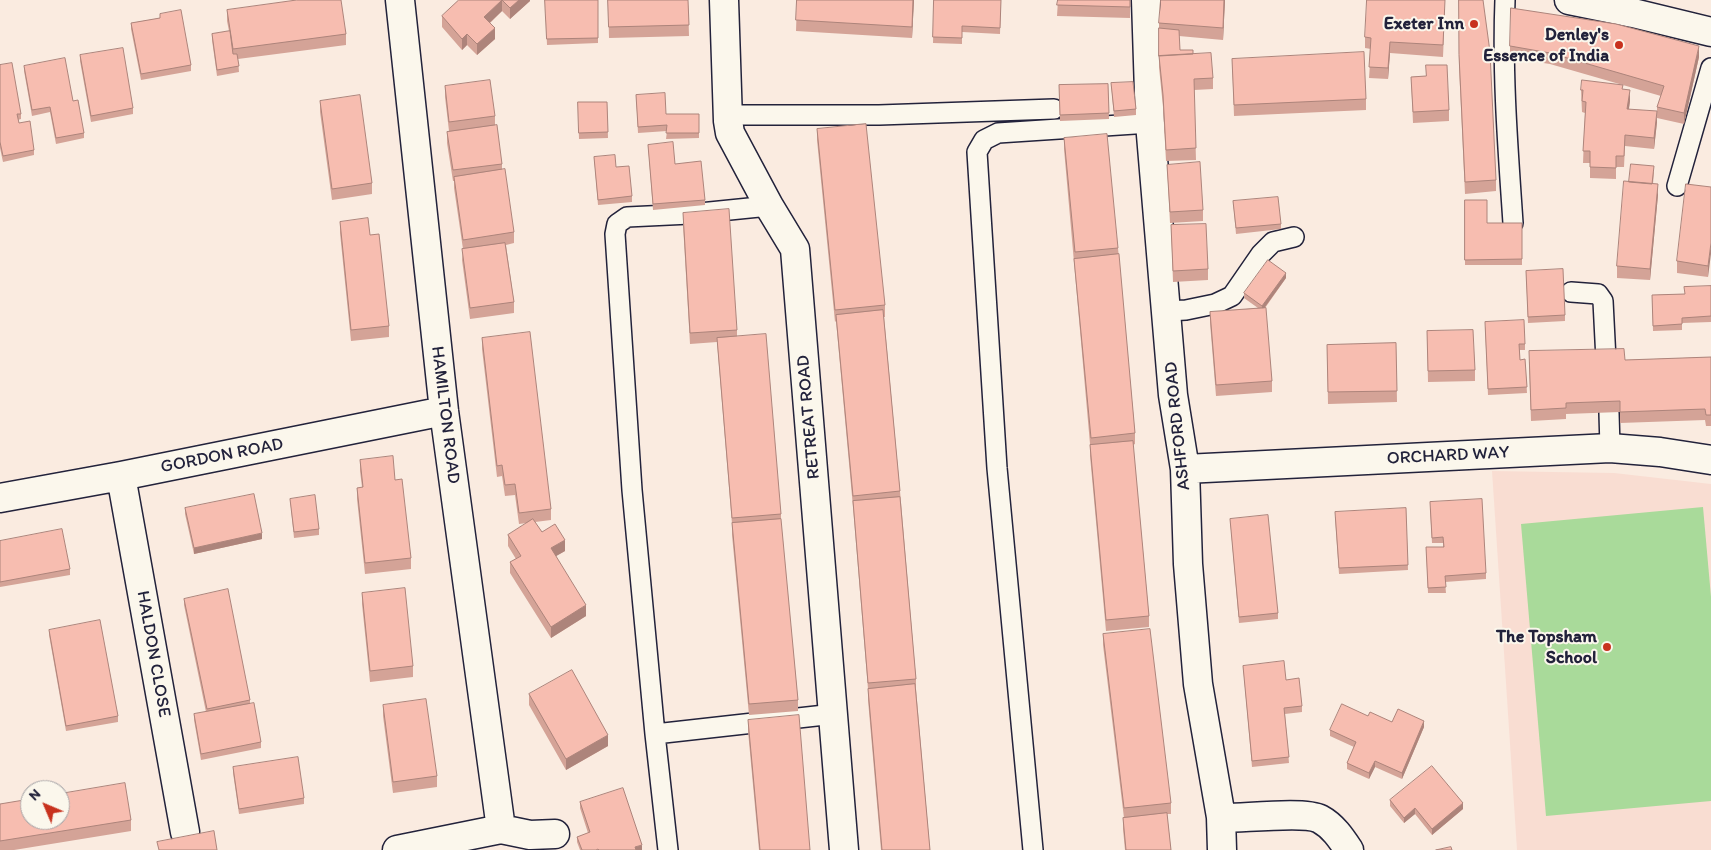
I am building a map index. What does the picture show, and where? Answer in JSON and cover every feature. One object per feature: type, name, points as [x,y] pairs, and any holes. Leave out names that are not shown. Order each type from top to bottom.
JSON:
[{"type":"street","name":"HAMILTON ROAD","points":[[400,0],[444,411],[501,829]]},
{"type":"street","name":"RETREAT ROAD","points":[[724,0],[730,133],[769,206],[795,249],[844,850]]},
{"type":"street","name":"ASHFORD ROAD","points":[[1146,0],[1150,123],[1173,395],[1185,469],[1188,564],[1198,684],[1221,817],[1222,850]]},
{"type":"street","points":[[1569,0],[1711,32]]},
{"type":"street","name":"GORDON ROAD","points":[[0,498],[121,476],[444,411]]},
{"type":"street","name":"ORCHARD WAY","points":[[1185,469],[1610,448],[1660,452],[1711,460]]},
{"type":"street","name":"HALDON CLOSE","points":[[121,476],[185,832]]},
{"type":"street","points":[[1221,817],[1302,815],[1319,818],[1337,832],[1349,850]]},
{"type":"street","points":[[397,850],[501,829],[530,835],[555,834]]},
{"type":"lane","points":[[1505,0],[1503,41],[1504,92],[1513,223]]},
{"type":"lane","points":[[1677,186],[1711,68]]},
{"type":"lane","points":[[728,115],[879,115],[1054,109]]},
{"type":"lane","points":[[1033,850],[997,468],[977,152],[984,140],[998,133],[1150,123]]},
{"type":"lane","points":[[668,850],[632,490],[615,234],[617,224],[627,217],[690,214],[769,206]]},
{"type":"lane","points":[[1167,311],[1186,310],[1215,304],[1232,296],[1261,254],[1273,242],[1294,237]]},
{"type":"lane","points":[[1570,292],[1598,294],[1603,301],[1606,360]]},
{"type":"lane","points":[[1609,413],[1610,448]]},
{"type":"lane","points":[[655,734],[834,714]]},
{"type":"shaded area","name":"The Topsham School","points":[[1492,471],[1614,473],[1711,484],[1711,850],[1517,850]]},
{"type":"green space","name":"The Topsham School","points":[[1703,507],[1711,597],[1711,801],[1546,816],[1521,524]]},
{"type":"building","points":[[297,0],[341,0],[346,34],[233,49],[227,10]]},
{"type":"building","points":[[459,0],[502,0],[484,17],[495,28],[477,44],[467,34],[462,39],[442,16]]},
{"type":"building","points":[[502,0],[519,0],[510,8]]},
{"type":"building","points":[[545,0],[598,0],[598,38],[547,39]]},
{"type":"building","points":[[608,0],[688,0],[689,25],[609,27]]},
{"type":"building","points":[[797,0],[913,0],[912,27],[796,20]]},
{"type":"building","points":[[934,0],[1001,0],[1000,28],[962,26],[962,38],[933,37]]},
{"type":"building","points":[[1058,0],[1130,0],[1130,7],[1057,5]]},
{"type":"building","points":[[1161,0],[1224,0],[1223,28],[1159,23]]},
{"type":"building","points":[[1367,0],[1445,0],[1443,45],[1390,42],[1388,68],[1369,67],[1371,38],[1365,37]]},
{"type":"building","points":[[1459,0],[1483,0],[1490,52],[1496,180],[1465,182],[1459,55]]},
{"type":"building","points":[[1511,8],[1616,24],[1699,46],[1684,113],[1657,107],[1664,86],[1550,53],[1510,46]]},
{"type":"building","points":[[181,10],[191,65],[141,74],[131,23],[160,18],[160,14]]},
{"type":"building","points":[[1159,28],[1179,30],[1180,50],[1193,50],[1193,54],[1159,56]]},
{"type":"building","points":[[230,31],[233,54],[237,54],[239,66],[217,70],[212,34]]},
{"type":"building","points":[[123,48],[133,108],[91,116],[80,55]]},
{"type":"building","points":[[1364,52],[1366,99],[1234,105],[1232,59]]},
{"type":"building","points":[[1211,53],[1213,78],[1194,79],[1196,148],[1166,150],[1159,56]]},
{"type":"building","points":[[65,58],[73,101],[78,100],[84,133],[56,138],[50,107],[32,110],[24,66]]},
{"type":"building","points":[[12,63],[21,114],[17,114],[19,123],[30,121],[34,150],[3,156],[0,142],[0,65]]},
{"type":"building","points":[[1426,65],[1447,65],[1449,110],[1413,112],[1411,77],[1426,76]]},
{"type":"building","points":[[490,80],[495,116],[449,122],[445,86]]},
{"type":"building","points":[[1582,80],[1623,85],[1622,89],[1630,90],[1627,109],[1657,111],[1654,138],[1625,135],[1624,156],[1616,156],[1616,168],[1590,167],[1590,151],[1583,151],[1586,102],[1582,101]]},
{"type":"building","points":[[1133,82],[1136,109],[1114,111],[1111,83]]},
{"type":"building","points":[[1108,84],[1109,113],[1060,115],[1059,85]]},
{"type":"building","points":[[665,93],[666,114],[699,114],[699,133],[666,133],[667,125],[638,127],[636,95]]},
{"type":"building","points":[[360,95],[372,183],[332,189],[320,101]]},
{"type":"building","points":[[578,102],[607,102],[608,132],[579,133]]},
{"type":"building","points":[[866,124],[885,305],[835,310],[817,129]]},
{"type":"building","points":[[497,125],[502,164],[453,170],[447,132]]},
{"type":"building","points":[[1107,134],[1118,248],[1075,252],[1064,138]]},
{"type":"building","points":[[673,142],[675,164],[701,161],[705,200],[653,204],[648,145]]},
{"type":"building","points":[[615,155],[616,167],[629,166],[632,196],[598,200],[594,157]]},
{"type":"building","points":[[1200,162],[1203,210],[1170,212],[1167,165]]},
{"type":"building","points":[[1631,164],[1654,166],[1652,184],[1629,182]]},
{"type":"building","points":[[505,169],[514,232],[463,240],[454,177]]},
{"type":"building","points":[[1624,181],[1658,184],[1650,269],[1617,266]]},
{"type":"building","points":[[1686,184],[1711,187],[1711,243],[1708,266],[1677,261]]},
{"type":"building","points":[[1278,197],[1281,224],[1236,228],[1233,201]]},
{"type":"building","points":[[1465,200],[1487,200],[1487,223],[1522,223],[1522,259],[1465,260]]},
{"type":"building","points":[[729,209],[737,330],[690,333],[683,213]]},
{"type":"building","points":[[368,218],[370,235],[379,234],[389,326],[351,330],[340,222]]},
{"type":"building","points":[[1206,224],[1208,269],[1173,271],[1171,225]]},
{"type":"building","points":[[505,243],[514,302],[470,308],[462,249]]},
{"type":"building","points":[[1119,254],[1135,433],[1091,438],[1074,259]]},
{"type":"building","points":[[1268,260],[1286,273],[1262,306],[1244,293]]},
{"type":"building","points":[[1563,269],[1565,315],[1528,317],[1526,271]]},
{"type":"building","points":[[1711,286],[1711,316],[1682,318],[1682,324],[1653,326],[1652,295],[1685,294],[1684,287]]},
{"type":"building","points":[[1266,308],[1272,381],[1216,385],[1210,312]]},
{"type":"building","points":[[883,310],[900,491],[853,496],[836,315]]},
{"type":"building","points":[[1524,320],[1525,344],[1519,344],[1520,360],[1525,359],[1527,387],[1488,389],[1485,322]]},
{"type":"building","points":[[1473,330],[1475,370],[1428,371],[1427,331]]},
{"type":"building","points":[[530,332],[551,509],[519,513],[515,484],[505,485],[502,465],[497,466],[482,338]]},
{"type":"building","points":[[766,334],[781,514],[732,518],[717,338]]},
{"type":"building","points":[[1396,343],[1397,391],[1328,392],[1327,345]]},
{"type":"building","points":[[1624,349],[1625,360],[1711,357],[1711,415],[1706,415],[1705,409],[1620,412],[1620,401],[1566,403],[1566,408],[1531,410],[1529,351]]},
{"type":"building","points":[[1133,441],[1149,616],[1106,620],[1090,445]]},
{"type":"building","points":[[393,456],[395,480],[402,479],[411,558],[365,563],[357,488],[363,487],[360,460]]},
{"type":"building","points":[[254,494],[262,533],[194,548],[185,508]]},
{"type":"building","points":[[315,495],[319,529],[294,532],[290,499]]},
{"type":"building","points":[[900,497],[916,679],[868,683],[853,501]]},
{"type":"building","points":[[1482,499],[1486,573],[1445,576],[1446,587],[1428,588],[1426,547],[1444,547],[1443,537],[1432,538],[1430,502]]},
{"type":"building","points":[[1406,508],[1408,565],[1339,568],[1335,512]]},
{"type":"building","points":[[1268,515],[1278,613],[1239,617],[1230,519]]},
{"type":"building","points":[[533,519],[542,532],[555,524],[565,540],[551,548],[586,605],[551,627],[510,562],[521,556],[508,535]]},
{"type":"building","points":[[781,519],[798,700],[749,704],[732,523]]},
{"type":"building","points":[[62,529],[70,569],[0,582],[0,541]]},
{"type":"building","points":[[405,588],[413,666],[370,671],[362,593]]},
{"type":"building","points":[[228,589],[250,700],[207,709],[184,599]]},
{"type":"building","points":[[100,620],[118,716],[66,726],[49,630]]},
{"type":"building","points":[[1150,629],[1171,803],[1124,808],[1103,634]]},
{"type":"building","points":[[1284,661],[1286,680],[1299,678],[1302,706],[1284,708],[1289,757],[1252,761],[1243,666]]},
{"type":"building","points":[[572,670],[608,735],[566,759],[529,694]]},
{"type":"building","points":[[915,684],[930,850],[882,850],[868,689]]},
{"type":"building","points":[[426,699],[437,776],[393,782],[383,705]]},
{"type":"building","points":[[254,703],[261,742],[201,754],[194,714]]},
{"type":"building","points":[[1342,704],[1368,716],[1370,712],[1392,722],[1398,709],[1424,721],[1402,773],[1375,761],[1369,773],[1347,763],[1356,742],[1330,730]]},
{"type":"building","points":[[799,715],[810,850],[760,850],[748,720]]},
{"type":"building","points":[[298,757],[304,798],[239,809],[233,767]]},
{"type":"building","points":[[1432,766],[1463,803],[1432,829],[1415,808],[1404,818],[1390,800]]},
{"type":"building","points":[[125,783],[131,820],[70,830],[70,792]]},
{"type":"building","points":[[623,788],[642,845],[635,847],[636,850],[582,850],[577,837],[590,832],[580,802]]},
{"type":"building","points":[[20,801],[20,830],[69,830],[0,841],[0,804]]},
{"type":"building","points":[[1167,813],[1171,850],[1126,850],[1123,818]]},
{"type":"building","points":[[214,831],[217,850],[159,850],[157,842]]},
{"type":"building","points":[[1451,847],[1452,850],[1436,850]]},
{"type":"place","name":"Exeter Inn","points":[[1474,24]]},
{"type":"place","name":"Denley's Essence of India","points":[[1619,45]]},
{"type":"place","name":"The Topsham School","points":[[1607,647]]}]
